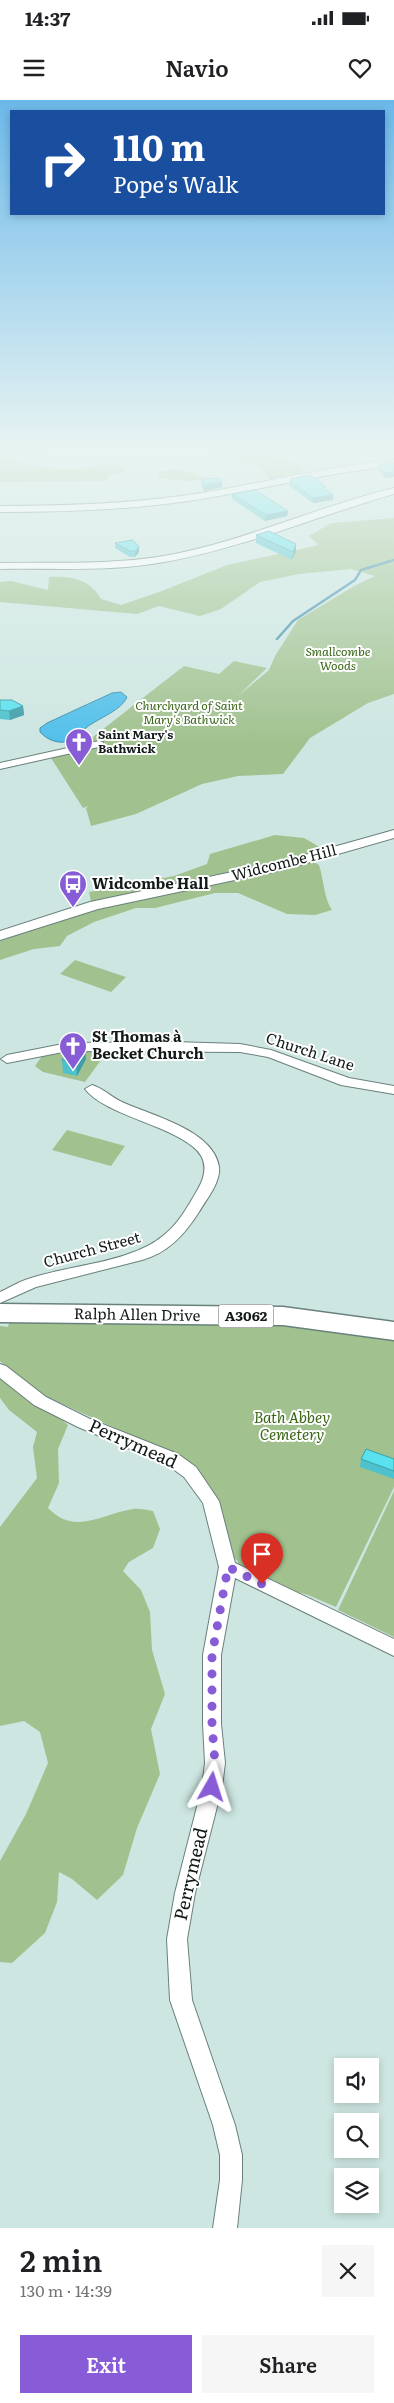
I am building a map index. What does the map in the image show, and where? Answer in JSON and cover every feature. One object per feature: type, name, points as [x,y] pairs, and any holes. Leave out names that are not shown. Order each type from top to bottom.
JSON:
[{"type":"main road","name":"Ralph Allen Drive","points":[[0,1313],[283,1316],[394,1331]]},
{"type":"street","points":[[0,566],[138,562],[170,558],[214,546]]},
{"type":"street","points":[[0,766],[99,744]]},
{"type":"street","name":"Widcombe Hill","points":[[0,936],[95,905],[282,866],[394,834]]},
{"type":"street","name":"Church Lane","points":[[3,1058],[68,1047],[173,1046],[240,1048],[271,1054],[346,1082],[394,1090]]},
{"type":"street","points":[[3,1058],[20,1065]]},
{"type":"street","name":"Church Street","points":[[0,1298],[32,1283],[142,1255],[157,1249],[171,1239],[186,1221],[207,1185],[213,1167],[209,1157],[198,1144],[183,1133],[115,1104],[92,1089]]},
{"type":"street","name":"Perrymead","points":[[0,1370],[40,1401],[84,1422],[172,1459],[190,1472],[212,1501],[228,1567],[212,1655],[212,1724],[215,1763],[212,1787],[185,1893],[177,1939],[181,2000],[224,2125],[231,2155],[231,2180],[225,2228]]},
{"type":"street","points":[[228,1567],[394,1648]]},
{"type":"green space","name":"Smallcombe Woods","points":[[313,546],[394,546],[394,694],[368,703],[310,738],[283,774],[238,776],[202,784],[136,814],[91,826],[86,808],[88,806],[83,808],[51,758],[100,747],[89,740],[184,666],[219,674],[234,661],[267,668],[238,696],[269,670],[275,656],[298,620],[354,586],[375,576],[351,569],[299,574],[260,582],[221,609],[200,616],[159,606],[137,614],[0,602],[0,582],[11,581],[48,590],[49,577],[72,578],[86,583],[97,592],[101,599],[121,605],[227,565]]},
{"type":"green space","points":[[275,835],[304,838],[323,849],[305,857],[319,865],[329,906],[332,910],[315,915],[287,914],[238,893],[215,893],[155,908],[136,908],[94,922],[67,936],[60,946],[34,949],[0,960],[0,941],[92,906],[89,892],[174,876],[207,864],[210,854]]},
{"type":"green space","points":[[75,960],[126,977],[111,992],[60,974]]},
{"type":"green space","points":[[109,1049],[85,1082],[43,1072],[35,1066],[44,1053]]},
{"type":"green space","points":[[67,1130],[125,1146],[111,1166],[52,1150]]},
{"type":"green space","name":"Bath Abbey Cemetery","points":[[10,1318],[295,1323],[394,1340],[394,1487],[336,1607],[308,1595],[271,1585],[259,1574],[239,1566],[237,1560],[230,1558],[227,1531],[217,1499],[179,1457],[47,1397],[15,1375],[0,1361],[0,1326],[8,1327]]},
{"type":"green space","points":[[0,1375],[40,1408],[58,1416],[68,1425],[58,1449],[59,1483],[48,1508],[68,1521],[78,1522],[89,1521],[133,1509],[153,1511],[160,1529],[153,1548],[129,1562],[123,1571],[141,1590],[150,1612],[152,1650],[165,1694],[151,1729],[160,1774],[137,1828],[123,1875],[97,1900],[72,1879],[59,1872],[57,1902],[45,1933],[12,1963],[0,1962],[0,1861],[26,1814],[48,1763],[40,1732],[24,1721],[0,1726],[0,1527],[37,1478],[33,1447],[37,1432],[9,1410],[0,1398]]},
{"type":"green space","points":[[394,1491],[394,1637],[338,1610]]},
{"type":"water","points":[[121,692],[127,697],[120,706],[87,727],[74,739],[63,742],[55,741],[47,738],[40,732],[40,728],[47,723],[112,693]]},
{"type":"building","points":[[121,546],[139,547],[135,551],[130,551]]},
{"type":"building","points":[[281,546],[295,546],[293,552]]},
{"type":"building","points":[[0,700],[12,700],[23,706],[9,711],[0,710]]},
{"type":"building","points":[[75,1044],[85,1046],[76,1063],[62,1060],[68,1050],[71,1050]]},
{"type":"building","points":[[366,1449],[394,1459],[394,1471],[361,1459]]},
{"type":"waterway","points":[[277,639],[293,621],[355,580],[361,570],[394,560]]},
{"type":"place","name":"Saint Mary's Bathwick","points":[[79,766]]},
{"type":"place","name":"Widcombe Hall","points":[[73,908]]},
{"type":"place","name":"St Thomas à Becket Church","points":[[73,1070]]},
{"type":"route","points":[[212,1787],[215,1763],[212,1724],[212,1655],[220,1602],[228,1567],[262,1584]]},
{"type":"park label","name":"Churchyard of Saint Mary's Bathwick","points":[[189,713]]}]
